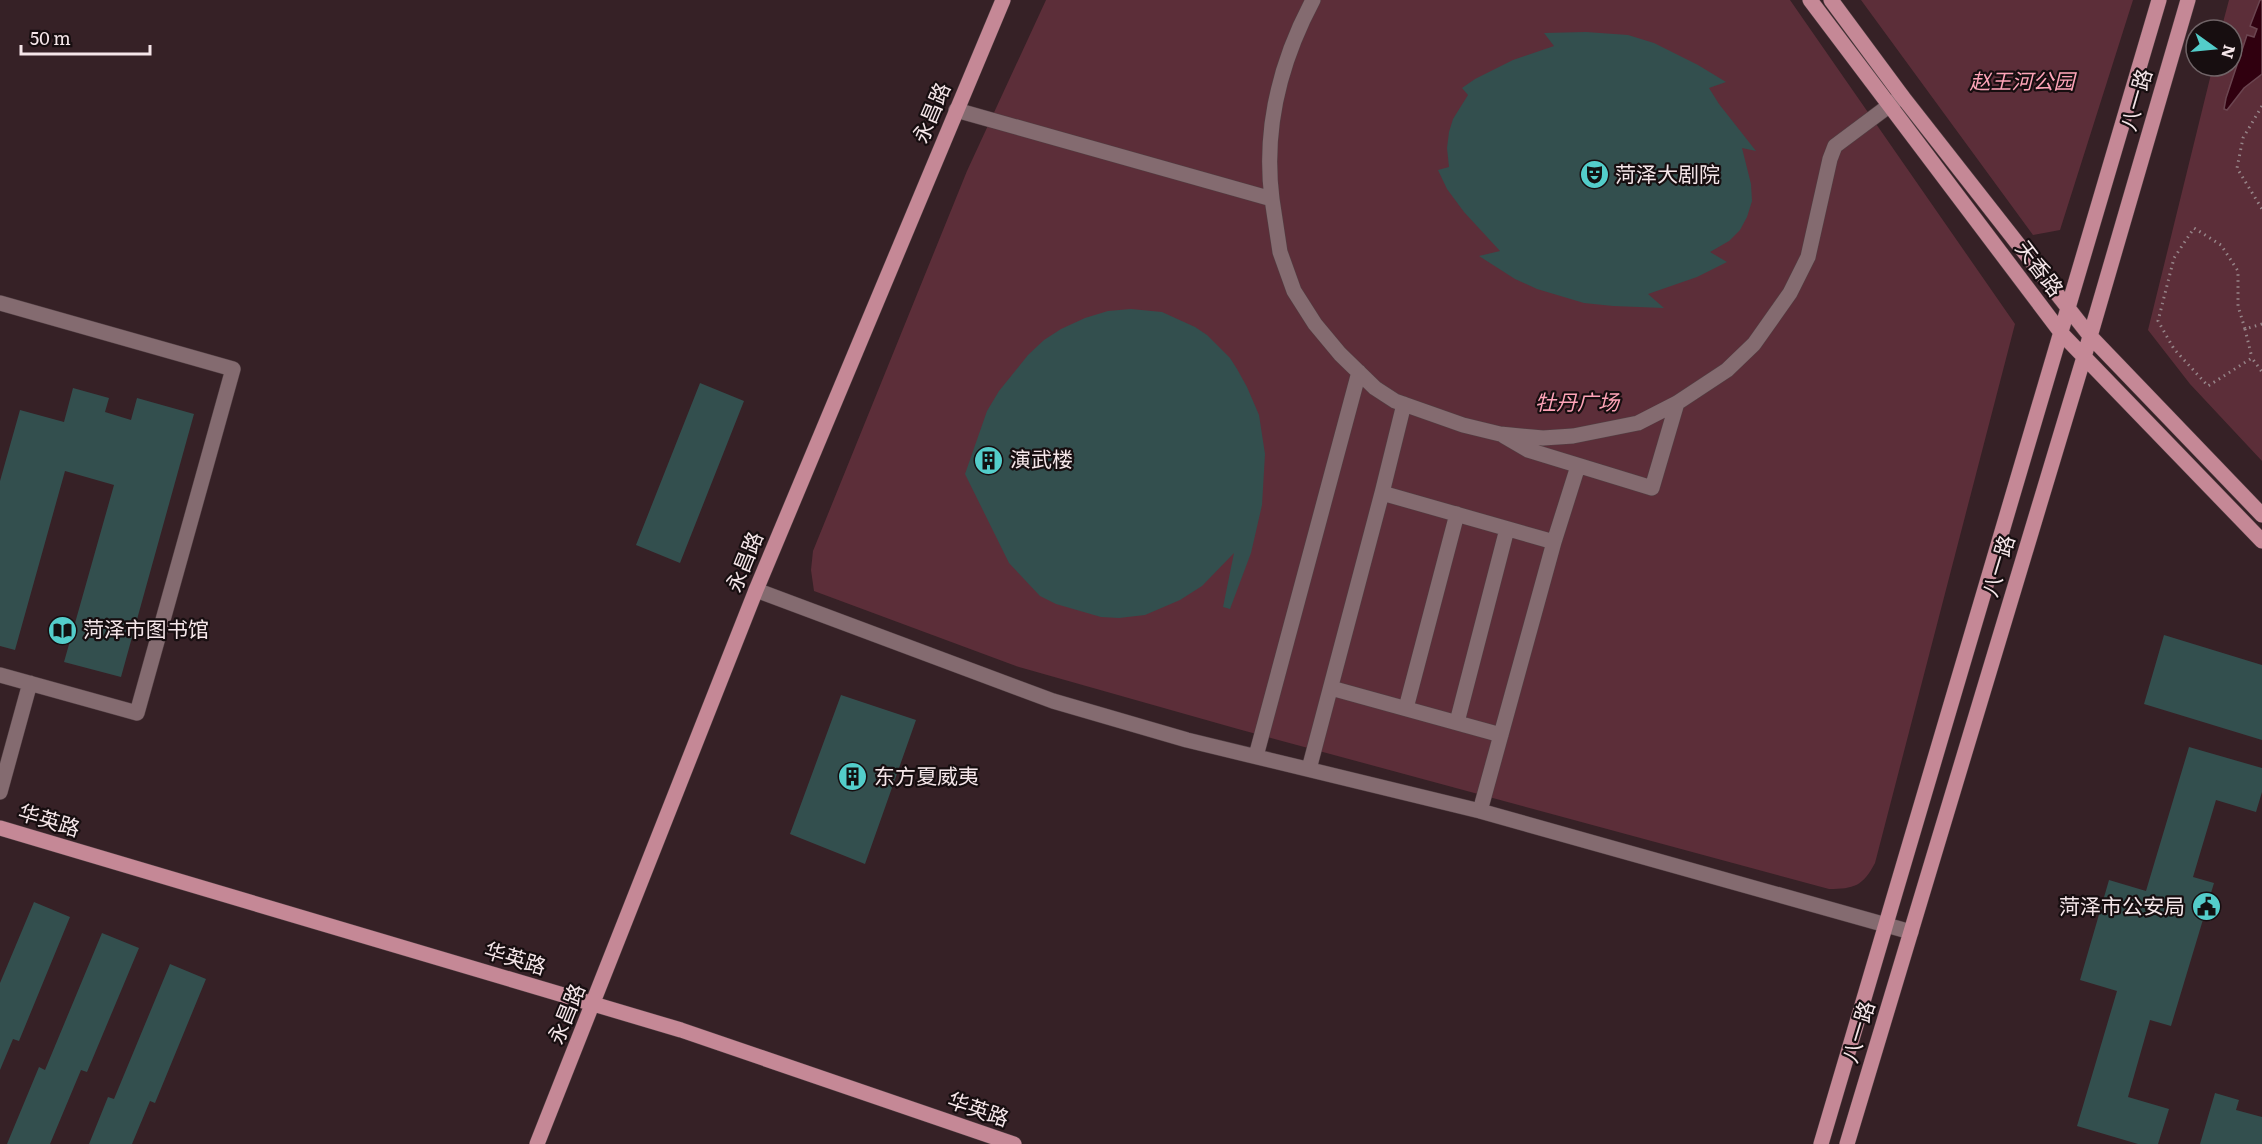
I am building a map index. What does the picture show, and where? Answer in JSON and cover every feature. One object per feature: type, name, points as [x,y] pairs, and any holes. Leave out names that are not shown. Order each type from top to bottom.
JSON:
[{"type":"main road","name":"永昌路","points":[[537,1144],[756,590],[1002,0]]},
{"type":"main road","name":"天香路","points":[[1810,0],[2062,334],[2262,541]]},
{"type":"main road","name":"天香路","points":[[1831,0],[1902,96],[2090,336],[2262,515]]},
{"type":"main road","points":[[1821,1144],[2159,0]]},
{"type":"main road","name":"八一路","points":[[1848,1144],[2084,357],[2188,0]]},
{"type":"main road","name":"华英路","points":[[0,828],[681,1030],[1014,1144]]},
{"type":"street","points":[[1313,0],[1298,28],[1274,102],[1269,172],[1280,252],[1294,291],[1315,324],[1376,388],[1404,404],[1463,425],[1500,434],[1543,438],[1573,436],[1638,423],[1677,403],[1727,370],[1754,344],[1790,293],[1808,256],[1835,146],[1902,96]]},
{"type":"street","points":[[956,110],[1272,198]]},
{"type":"street","points":[[0,303],[233,369],[136,713],[0,675]]},
{"type":"street","points":[[1256,756],[1359,372]]},
{"type":"street","points":[[1500,434],[1527,450],[1652,488],[1677,403]]},
{"type":"street","points":[[1309,769],[1404,404]]},
{"type":"street","points":[[1480,811],[1554,542],[1578,466]]},
{"type":"street","points":[[1382,493],[1554,542]]},
{"type":"street","points":[[1406,708],[1457,514]]},
{"type":"street","points":[[1457,722],[1507,529]]},
{"type":"street","points":[[756,590],[1053,701],[1187,740],[1480,811],[1911,932]]},
{"type":"street","points":[[0,792],[30,683]]},
{"type":"street","points":[[1330,688],[1501,735]]},
{"type":"path","points":[[2262,105],[2243,138],[2237,168],[2262,209]]},
{"type":"path","points":[[2252,358],[2208,386],[2174,349],[2158,321],[2174,258],[2194,228],[2221,245],[2238,271],[2238,306],[2252,358],[2262,372]]},
{"type":"path","points":[[2245,329],[2262,324]]},
{"type":"green space","name":"牡丹广场","points":[[1046,0],[1790,0],[2015,324],[1875,863],[1862,881],[1851,887],[1829,889],[1238,729],[1019,667],[814,591],[811,570],[813,551],[967,171]]},
{"type":"green space","name":"赵王河公园","points":[[1861,0],[2133,0],[2060,230],[2033,235]]},
{"type":"green space","points":[[2229,0],[2262,0],[2262,461],[2190,384],[2148,330],[2210,78],[2244,78],[2244,18],[2224,18]]},
{"type":"shaded area","points":[[2260,0],[2262,0],[2262,74],[2244,88],[2227,110],[2224,109],[2233,78],[2244,78],[2244,44],[2247,35],[2254,37],[2257,29],[2250,26]]},
{"type":"building","name":"菏泽大剧院","points":[[1586,32],[1628,35],[1654,43],[1726,82],[1709,88],[1756,151],[1742,148],[1751,184],[1752,201],[1747,217],[1740,230],[1729,241],[1710,252],[1727,262],[1697,277],[1648,294],[1664,308],[1584,303],[1537,289],[1515,279],[1479,256],[1500,251],[1464,212],[1447,189],[1438,170],[1449,167],[1447,148],[1449,132],[1453,119],[1468,95],[1462,88],[1513,60],[1554,46],[1544,33]]},
{"type":"building","points":[[1131,309],[1162,312],[1207,335],[1230,358],[1247,387],[1259,415],[1265,454],[1262,505],[1251,553],[1230,609],[1223,607],[1234,553],[1202,586],[1180,600],[1145,615],[1119,618],[1101,617],[1056,604],[1040,596],[1009,563],[965,474],[987,411],[999,391],[1028,355],[1044,340],[1085,318],[1108,311]]},
{"type":"building","points":[[700,383],[744,401],[680,563],[636,545]]},
{"type":"building","points":[[73,388],[109,398],[105,412],[131,420],[137,398],[194,414],[121,677],[64,662],[114,485],[65,471],[15,650],[0,646],[0,481],[20,410],[64,422]]},
{"type":"building","points":[[2164,635],[2262,665],[2262,740],[2144,704]]},
{"type":"building","name":"东方夏威夷","points":[[841,695],[916,720],[865,864],[790,834]]},
{"type":"building","points":[[2189,747],[2262,768],[2262,792],[2256,812],[2216,800],[2193,877],[2214,883],[2171,1026],[2150,1020],[2128,1097],[2169,1109],[2158,1144],[2138,1144],[2077,1126],[2117,991],[2080,980],[2109,880],[2146,891]]},
{"type":"building","points":[[34,902],[70,917],[19,1041],[13,1039],[0,1070],[0,983]]},
{"type":"building","points":[[102,933],[139,948],[87,1072],[81,1070],[50,1144],[7,1144],[39,1067],[45,1070]]},
{"type":"building","points":[[170,964],[206,979],[155,1103],[150,1101],[132,1144],[89,1144],[108,1097],[114,1099]]},
{"type":"building","points":[[2215,1093],[2239,1100],[2236,1110],[2262,1117],[2262,1144],[2200,1144]]},
{"type":"place","name":"菏泽大剧院","points":[[1594,175]]},
{"type":"place","name":"演武楼","points":[[989,460]]},
{"type":"place","name":"菏泽市图书馆","points":[[62,630]]},
{"type":"place","name":"东方夏威夷","points":[[853,777]]},
{"type":"place","name":"菏泽市公安局","points":[[2206,907]]}]
